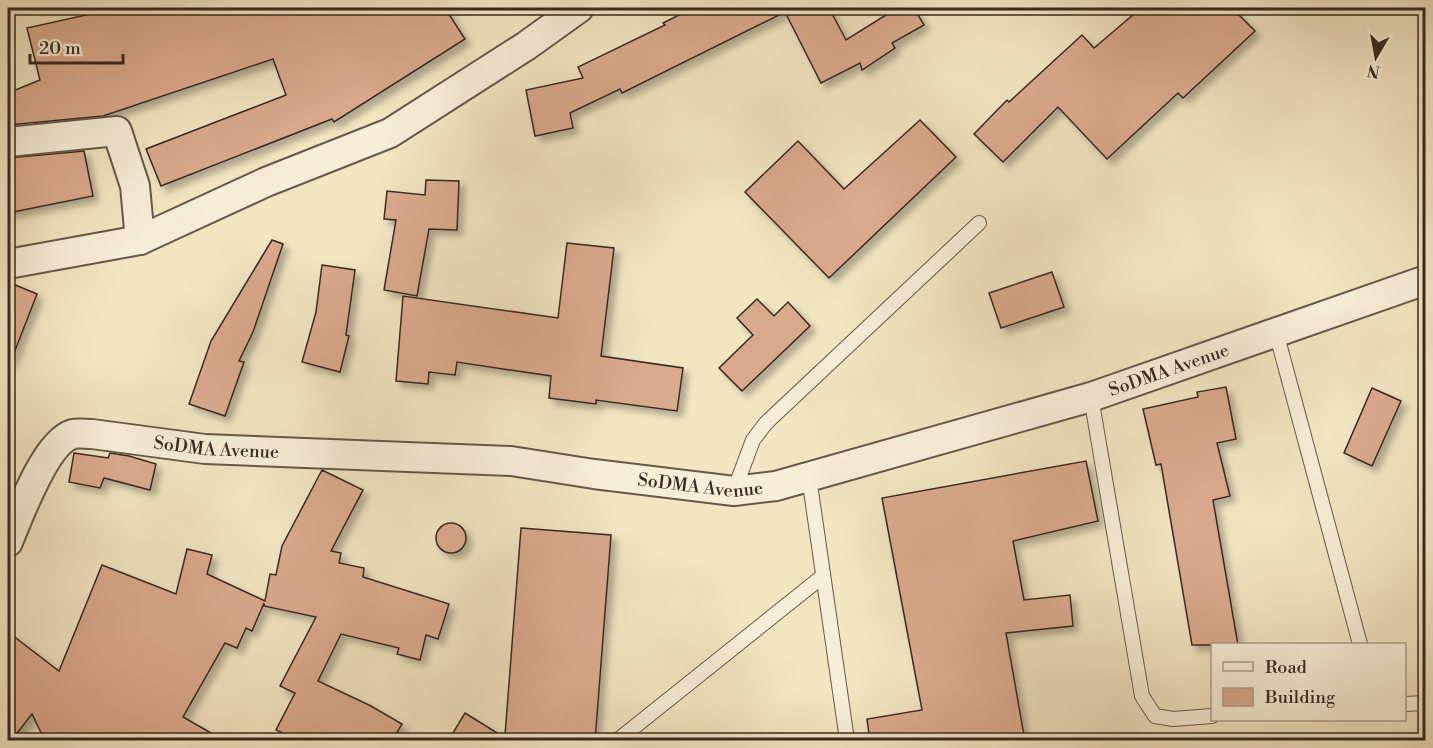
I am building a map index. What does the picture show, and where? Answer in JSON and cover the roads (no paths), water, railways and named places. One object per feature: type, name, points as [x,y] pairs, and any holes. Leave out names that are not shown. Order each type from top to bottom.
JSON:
[{"type":"street","points":[[8,264],[140,240],[266,183],[390,133],[526,46],[579,8]]},
{"type":"street","points":[[8,142],[117,131],[135,186],[140,240]]},
{"type":"street","name":"SoDMA Avenue","points":[[8,542],[37,477],[52,452],[58,443],[73,434],[92,434],[205,449],[511,461],[594,474],[734,491],[776,486],[1091,397],[1425,280]]},
{"type":"lane","points":[[734,491],[753,440],[766,423],[979,223]]},
{"type":"lane","points":[[1276,332],[1359,643]]},
{"type":"lane","points":[[1091,397],[1142,696],[1155,716],[1173,719],[1211,716]]},
{"type":"lane","points":[[809,477],[847,741]]},
{"type":"lane","points":[[618,741],[823,576]]},
{"type":"lane","points":[[1406,704],[1425,703]]}]
